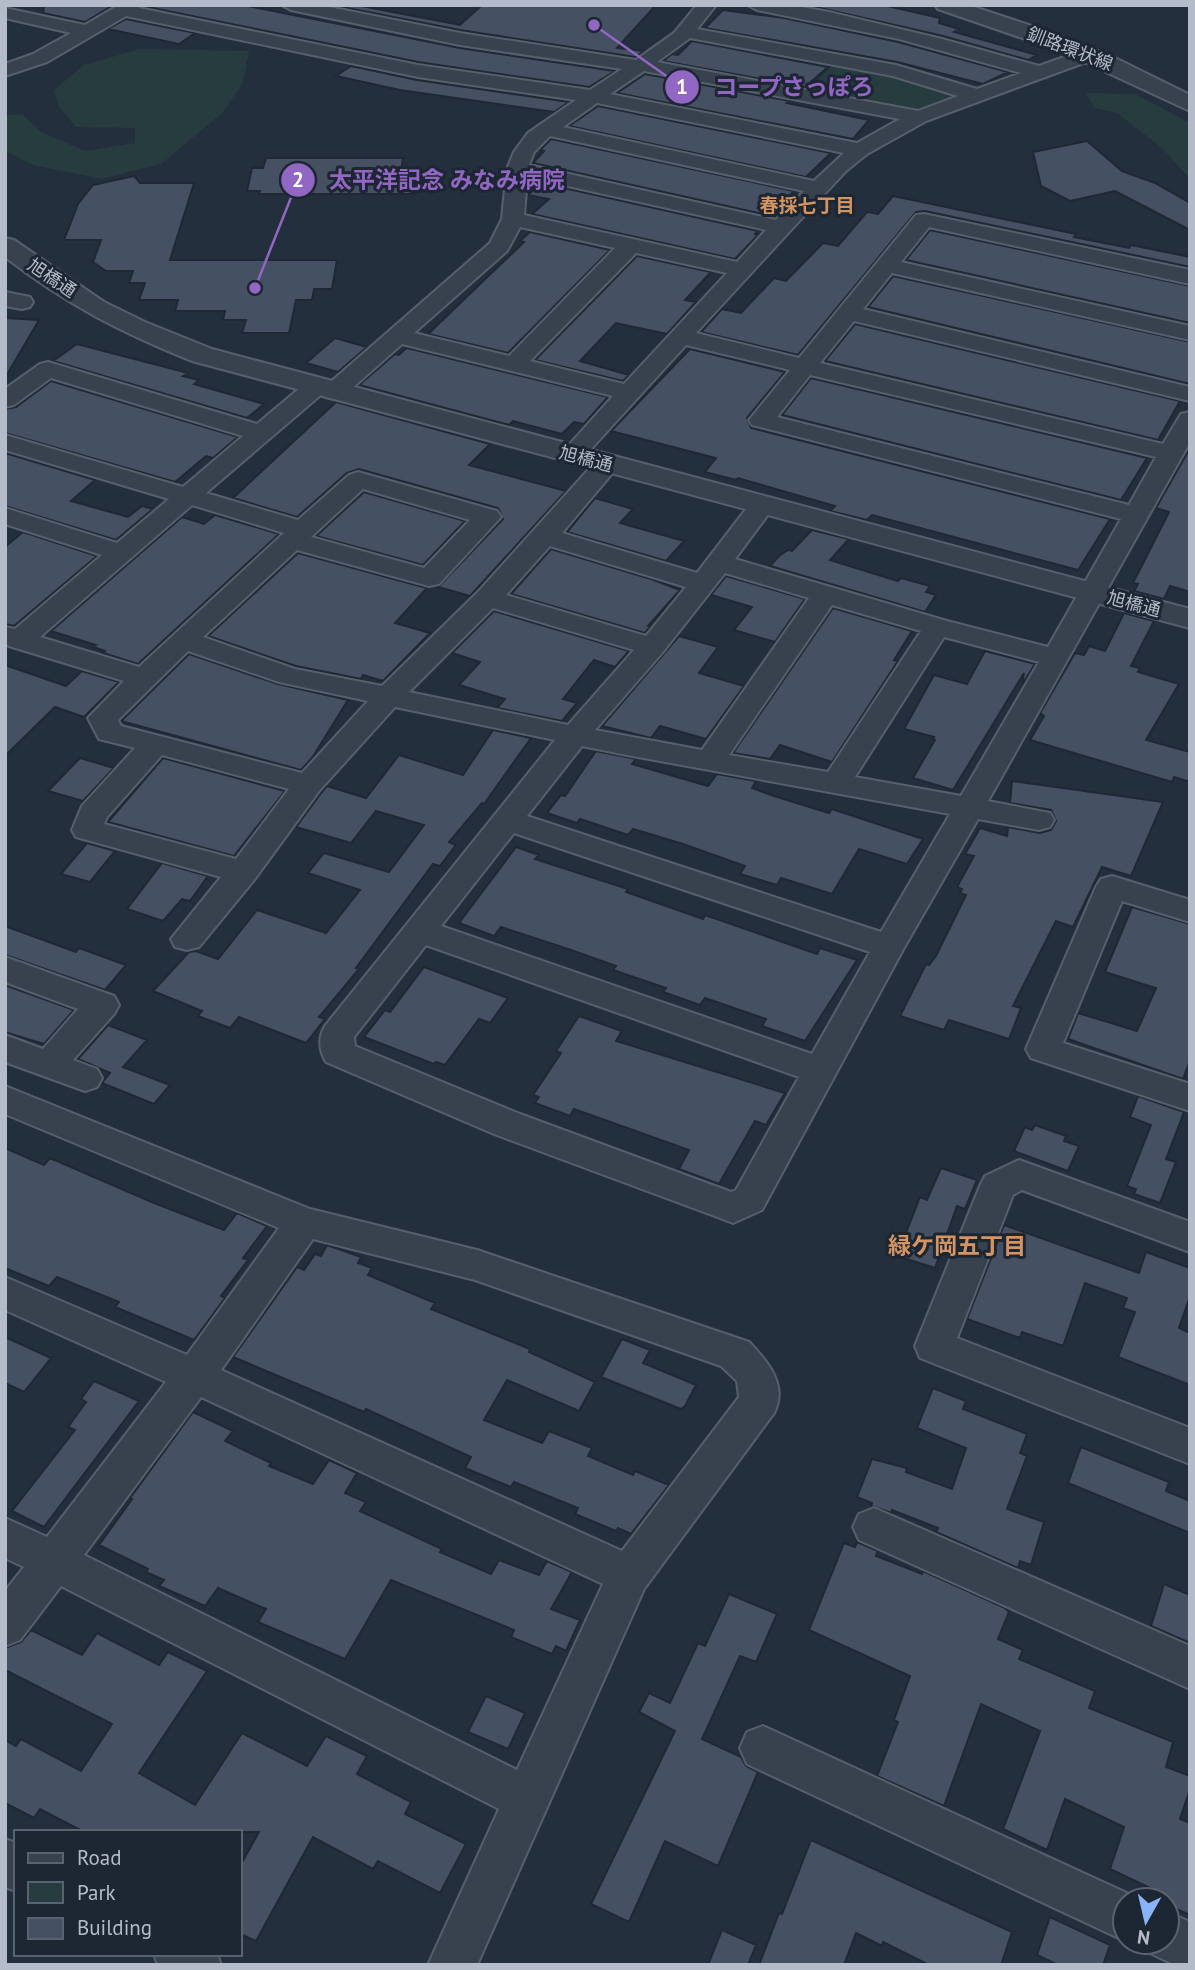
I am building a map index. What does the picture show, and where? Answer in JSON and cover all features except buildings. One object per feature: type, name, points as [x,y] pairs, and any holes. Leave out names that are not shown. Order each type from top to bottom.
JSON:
[{"type":"street","points":[[11,14],[34,5]]},
{"type":"street","points":[[291,5],[317,8],[460,39],[642,65],[919,117]]},
{"type":"street","points":[[12,637],[120,552],[261,433],[399,336],[499,246],[513,219],[517,169],[524,152],[546,129],[686,32],[707,5]]},
{"type":"street","points":[[757,5],[819,15],[937,42],[1041,73]]},
{"type":"street","name":"釧路環状線","points":[[945,5],[1090,54],[1190,104]]},
{"type":"street","points":[[5,70],[40,58],[128,8],[418,71],[595,97],[860,150]]},
{"type":"street","points":[[11,14],[88,31]]},
{"type":"street","points":[[686,32],[896,71],[979,96]]},
{"type":"street","points":[[418,71],[460,39]]},
{"type":"street","points":[[572,455],[781,227],[818,188],[860,150],[919,117],[1090,54]]},
{"type":"street","points":[[546,129],[818,188]]},
{"type":"street","points":[[517,169],[781,227]]},
{"type":"street","points":[[941,199],[761,420],[1136,515]]},
{"type":"street","points":[[513,219],[742,270]]},
{"type":"street","points":[[924,220],[1190,277]]},
{"type":"street","name":"旭橋通","points":[[5,245],[41,272],[126,324],[202,355],[324,390],[1190,619]]},
{"type":"street","points":[[513,365],[631,246]]},
{"type":"street","points":[[888,266],[1190,333]]},
{"type":"street","points":[[850,313],[1190,394]]},
{"type":"street","points":[[399,336],[627,392]]},
{"type":"street","points":[[682,337],[1169,453]]},
{"type":"street","points":[[5,400],[48,369],[261,433]]},
{"type":"street","points":[[762,505],[652,647],[575,735],[338,1035],[338,1053],[507,1124],[733,1208],[749,1200],[889,946],[1056,658],[1190,419]]},
{"type":"street","points":[[5,442],[186,497],[298,535],[429,578],[488,517],[358,480],[298,535],[144,677],[103,718],[109,732],[154,746],[308,784]]},
{"type":"street","points":[[187,939],[243,872],[308,784],[389,696],[488,598],[607,464]]},
{"type":"street","points":[[5,516],[120,552]]},
{"type":"street","points":[[545,536],[710,573],[825,594],[1056,658]]},
{"type":"street","points":[[709,761],[825,594]]},
{"type":"street","points":[[488,598],[652,647]]},
{"type":"street","points":[[836,784],[937,627]]},
{"type":"street","points":[[12,637],[144,677]]},
{"type":"street","points":[[184,640],[289,676],[709,761],[1039,820]]},
{"type":"street","points":[[154,746],[93,813],[87,830],[243,872]]},
{"type":"street","points":[[507,820],[889,946]]},
{"type":"street","points":[[1190,911],[1112,887],[1043,1049],[1190,1098]]},
{"type":"street","points":[[421,931],[821,1071]]},
{"type":"street","points":[[5,969],[102,1005],[49,1064]]},
{"type":"street","points":[[5,1048],[85,1078]]},
{"type":"street","points":[[5,1099],[304,1222],[477,1265],[736,1354],[755,1374],[760,1401],[629,1574],[452,1965]]},
{"type":"street","points":[[1190,1237],[1019,1174],[998,1186],[933,1346],[1190,1446]]},
{"type":"street","points":[[5,1626],[194,1376],[304,1222]]},
{"type":"street","points":[[5,1293],[629,1574]]},
{"type":"street","points":[[874,1527],[1190,1668]]},
{"type":"street","points":[[5,1536],[526,1798]]},
{"type":"street","points":[[763,1748],[1111,1910]]},
{"type":"street","points":[[181,1956],[197,1965]]},
{"type":"green space","points":[[140,49],[249,51],[243,83],[222,113],[161,164],[102,179],[33,165],[5,151],[5,115],[22,114],[41,132],[85,151],[135,143],[135,128],[76,127],[59,107],[54,90],[84,65]]},
{"type":"green space","points":[[834,64],[953,91],[956,97],[925,111],[910,112],[806,91]]},
{"type":"green space","points":[[1086,93],[1135,94],[1190,123],[1190,179],[1162,148],[1117,113],[1094,108]]},
{"type":"place","name":"コープさっぽろ","points":[[594,25]]},
{"type":"place","name":"太平洋記念 みなみ病院","points":[[255,288]]},
{"type":"district","name":"春採七丁目","points":[[807,205]]},
{"type":"district","name":"緑ケ岡五丁目","points":[[957,1246]]}]
